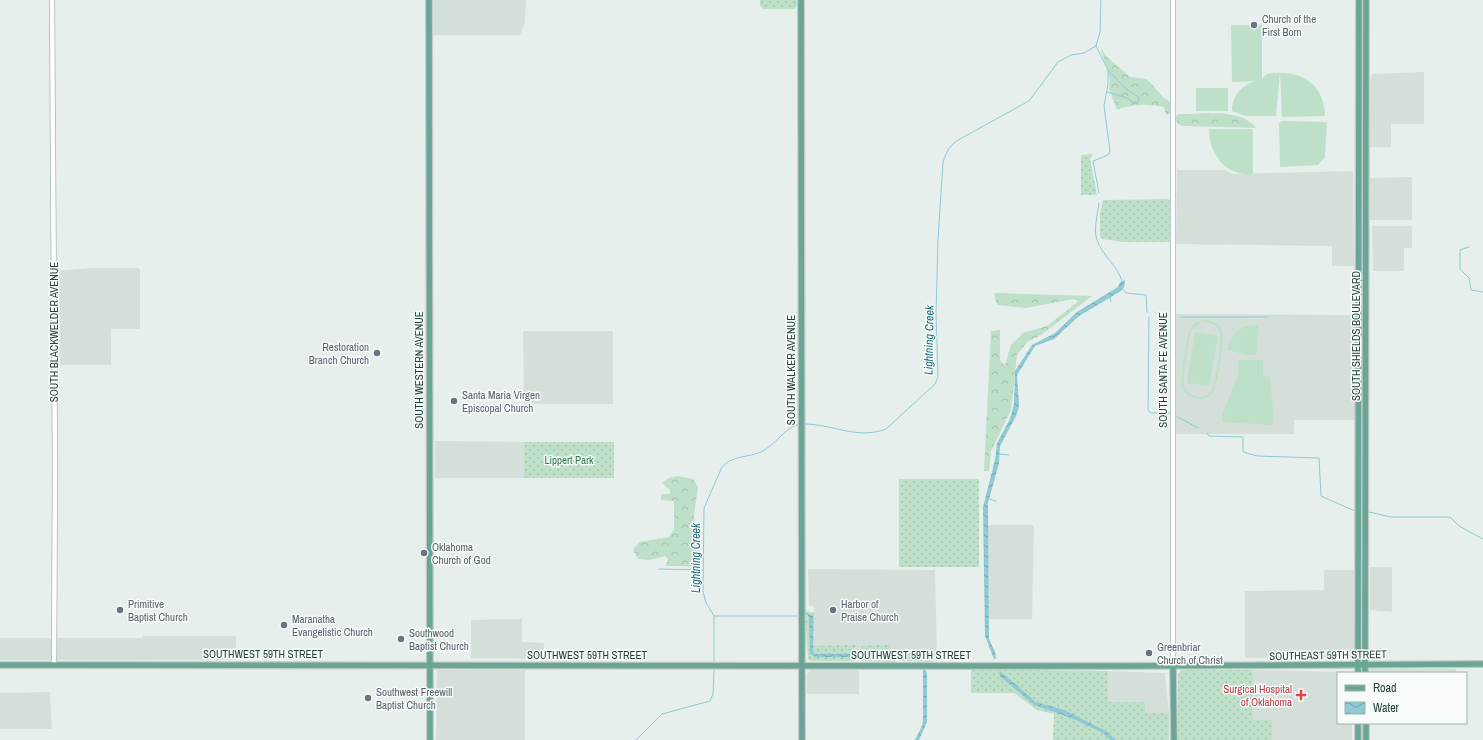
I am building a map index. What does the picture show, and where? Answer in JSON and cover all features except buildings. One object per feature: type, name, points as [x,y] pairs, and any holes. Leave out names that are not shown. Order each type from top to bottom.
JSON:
[{"type":"main road","name":"SOUTH WESTERN AVENUE","points":[[429,0],[430,740]]},
{"type":"main road","name":"SOUTH WALKER AVENUE","points":[[800,0],[803,665],[802,740]]},
{"type":"main road","name":"SOUTH SHIELDS BOULEVARD","points":[[1358,672],[1359,0]]},
{"type":"main road","name":"SOUTH SHIELDS BOULEVARD","points":[[1366,0],[1366,672]]},
{"type":"main road","name":"SOUTHWEST 59TH STREET","points":[[0,665],[430,664],[1174,666]]},
{"type":"main road","name":"SOUTHEAST 59TH STREET","points":[[1174,666],[1483,664]]},
{"type":"main road","name":"SOUTH SANTA FE AVENUE","points":[[1174,666],[1174,740]]},
{"type":"main road","points":[[1358,724],[1358,740]]},
{"type":"main road","points":[[1366,724],[1366,740]]},
{"type":"street","name":"SOUTH BLACKWELDER AVENUE","points":[[52,0],[55,467],[54,665]]},
{"type":"street","name":"SOUTH SANTA FE AVENUE","points":[[1173,0],[1174,666]]},
{"type":"shaded area","points":[[433,0],[526,0],[525,22],[520,35],[433,35]]},
{"type":"shaded area","points":[[1424,72],[1424,124],[1391,124],[1391,147],[1370,147],[1370,83],[1372,74]]},
{"type":"shaded area","points":[[1177,170],[1225,170],[1233,174],[1353,171],[1354,266],[1332,266],[1332,246],[1176,244]]},
{"type":"shaded area","points":[[1412,177],[1412,220],[1370,220],[1370,178]]},
{"type":"shaded area","points":[[1372,226],[1412,226],[1412,248],[1404,248],[1404,271],[1373,271]]},
{"type":"shaded area","points":[[90,268],[138,268],[140,270],[140,329],[111,329],[111,365],[58,365],[56,362],[55,273],[57,271]]},
{"type":"shaded area","points":[[1175,314],[1355,315],[1355,420],[1294,420],[1294,434],[1175,434]]},
{"type":"shaded area","points":[[523,331],[613,331],[613,404],[524,404]]},
{"type":"shaded area","points":[[435,441],[524,442],[524,478],[435,478]]},
{"type":"shaded area","points":[[988,525],[1034,525],[1032,619],[989,619]]},
{"type":"shaded area","points":[[1370,567],[1392,567],[1392,612],[1370,610]]},
{"type":"shaded area","points":[[808,569],[935,570],[937,656],[813,652],[814,606],[809,606]]},
{"type":"shaded area","points":[[1324,570],[1354,570],[1354,656],[1352,658],[1245,658],[1245,591],[1324,590]]},
{"type":"shaded area","points":[[522,619],[522,642],[544,643],[543,659],[471,658],[471,620]]},
{"type":"shaded area","points":[[143,636],[236,636],[236,660],[0,660],[0,638],[143,638]]},
{"type":"shaded area","points":[[1369,669],[1456,669],[1456,672],[1370,672]]},
{"type":"shaded area","points":[[437,670],[525,670],[525,740],[436,740]]},
{"type":"shaded area","points":[[810,670],[859,670],[859,694],[807,694],[807,674]]},
{"type":"shaded area","points":[[1253,670],[1354,672],[1337,672],[1337,724],[1352,724],[1352,740],[1272,740],[1271,720],[1253,720]]},
{"type":"shaded area","points":[[1108,671],[1165,673],[1169,713],[1145,713],[1145,702],[1108,702]]},
{"type":"shaded area","points":[[50,692],[52,729],[0,729],[0,693]]},
{"type":"green space","points":[[760,0],[797,0],[797,6],[794,9],[763,9],[760,6]]},
{"type":"green space","points":[[1231,25],[1262,25],[1262,79],[1265,75],[1270,73],[1280,73],[1276,116],[1246,116],[1232,111],[1232,105],[1238,92],[1254,81],[1232,82]]},
{"type":"green space","points":[[1100,46],[1106,56],[1130,77],[1147,79],[1164,98],[1171,102],[1171,111],[1169,114],[1166,115],[1164,107],[1153,105],[1140,105],[1117,110],[1109,89],[1110,80]]},
{"type":"green space","points":[[1280,73],[1294,74],[1308,80],[1319,92],[1324,107],[1325,116],[1282,117]]},
{"type":"green space","points":[[1196,88],[1228,88],[1228,111],[1196,111]]},
{"type":"green space","points":[[1209,113],[1231,115],[1249,121],[1256,128],[1184,126],[1177,122],[1176,116],[1179,114]]},
{"type":"green space","points":[[1282,121],[1327,122],[1325,157],[1318,165],[1280,167],[1279,123]]},
{"type":"green space","points":[[1209,129],[1252,129],[1253,174],[1235,172],[1227,168],[1221,162],[1212,147]]},
{"type":"green space","points":[[1093,154],[1090,159],[1097,195],[1081,195],[1081,155]]},
{"type":"green space","points":[[1168,199],[1171,201],[1171,242],[1125,242],[1102,239],[1100,236],[1100,215],[1103,200]]},
{"type":"green space","points":[[994,293],[1092,296],[1041,335],[1027,342],[1017,355],[1011,410],[991,451],[989,471],[984,471],[991,331],[1000,330],[1000,360],[1005,365],[1011,345],[1023,333],[1047,326],[1079,301],[1074,299],[1026,308],[997,305]]},
{"type":"green space","points":[[1205,320],[1218,324],[1222,330],[1223,342],[1219,370],[1214,390],[1208,397],[1199,399],[1191,397],[1183,390],[1182,375],[1189,331],[1193,325]],"holes":[[[1201,322],[1214,324],[1218,328],[1220,334],[1220,351],[1213,387],[1208,394],[1198,397],[1191,395],[1186,390],[1184,386],[1184,375],[1191,331]]]},
{"type":"green space","points":[[1259,325],[1256,355],[1247,355],[1227,350],[1234,334],[1247,326]]},
{"type":"green space","points":[[1195,332],[1218,336],[1209,386],[1187,383]]},
{"type":"green space","points":[[1238,360],[1263,360],[1263,376],[1270,377],[1274,422],[1271,425],[1222,422],[1223,412],[1238,376]]},
{"type":"green space","name":"Lippert Park","points":[[524,442],[614,442],[614,478],[524,478]]},
{"type":"green space","points":[[677,476],[693,479],[698,487],[694,515],[697,564],[691,566],[666,566],[668,559],[665,556],[650,560],[638,559],[633,550],[639,542],[669,537],[674,529],[674,501],[661,500],[661,494],[670,494],[670,490],[662,483],[669,478]]},
{"type":"green space","points":[[899,479],[979,479],[979,567],[899,567]]},
{"type":"green space","points":[[807,611],[814,613],[814,646],[855,645],[856,661],[812,661],[808,659],[805,613]]},
{"type":"green space","points":[[889,645],[891,653],[897,653],[896,661],[861,661],[861,646]]},
{"type":"green space","points":[[901,651],[937,652],[937,657],[932,662],[901,661]]},
{"type":"green space","points":[[971,669],[1108,671],[1108,702],[1145,702],[1145,713],[1169,713],[1169,740],[1116,740],[1106,731],[1065,710],[1036,702],[1000,672],[1034,705],[1071,718],[1103,733],[1110,740],[1053,740],[1054,714],[1037,710],[1014,693],[971,693]]},
{"type":"green space","points":[[1182,670],[1253,670],[1253,720],[1272,720],[1272,740],[1178,740],[1178,674]]},
{"type":"water","points":[[1125,280],[1124,287],[1121,291],[1079,316],[1054,339],[1035,346],[1017,375],[1019,406],[1016,416],[1000,446],[999,463],[988,503],[989,639],[995,652],[996,659],[994,659],[985,636],[983,507],[995,460],[997,443],[1010,419],[1014,404],[1015,371],[1032,345],[1055,333],[1077,312],[1118,287],[1120,282]]},
{"type":"water","points":[[807,613],[813,616],[813,651],[815,654],[853,654],[853,657],[815,657],[810,654],[809,618]]},
{"type":"water","points":[[923,670],[926,670],[927,675],[927,722],[919,740],[915,740],[922,726],[923,720]]},
{"type":"water","points":[[1000,671],[1036,702],[1065,710],[1106,731],[1116,740],[1110,740],[1103,733],[1071,718],[1034,705],[1001,677],[999,673]]},
{"type":"waterway","name":"Lightning Creek","points":[[804,424],[865,433],[886,429],[935,384],[938,377],[936,314],[938,239],[943,163],[947,152],[958,140],[1029,101],[1058,62],[1071,55],[1084,53],[1096,46],[1100,32],[1101,0]]},
{"type":"waterway","points":[[1096,46],[1108,70],[1108,84],[1104,106],[1110,151],[1108,155],[1093,161],[1099,193]]},
{"type":"waterway","points":[[1107,92],[1127,98],[1135,104],[1139,101],[1139,98],[1124,87],[1108,70]]},
{"type":"waterway","points":[[1099,203],[1096,226],[1097,240],[1102,250],[1117,270],[1122,281]]},
{"type":"waterway","points":[[1469,247],[1460,250],[1460,269],[1469,278],[1471,290],[1483,292]]},
{"type":"waterway","points":[[1122,288],[1126,293],[1146,295],[1147,312]]},
{"type":"waterway","points":[[1110,296],[1111,302]]},
{"type":"waterway","points":[[1149,317],[1148,410],[1151,413],[1170,413]]},
{"type":"waterway","points":[[1181,317],[1268,317]]},
{"type":"waterway","points":[[1176,416],[1198,428]]},
{"type":"waterway","name":"Lightning Creek","points":[[714,664],[714,616],[706,603],[703,592],[704,508],[722,467],[726,463],[731,460],[761,452],[789,429],[799,424]]},
{"type":"waterway","points":[[1207,433],[1209,436],[1243,437],[1243,452],[1257,456],[1319,458],[1321,496],[1355,511]]},
{"type":"waterway","points":[[999,454],[1009,455]]},
{"type":"waterway","points":[[989,499],[996,501]]},
{"type":"waterway","points":[[1369,512],[1391,517],[1450,517],[1459,526],[1483,539]]},
{"type":"waterway","points":[[659,569],[703,570]]},
{"type":"waterway","points":[[714,616],[797,616]]},
{"type":"waterway","name":"Lightning Creek","points":[[636,740],[662,714],[710,701],[713,694],[714,669]]},
{"type":"place","name":"Church of the First Born","points":[[1254,25]]},
{"type":"place","name":"Restoration Branch Church","points":[[377,353]]},
{"type":"place","name":"Santa Maria Virgen Episcopal Church","points":[[454,401]]},
{"type":"place","name":"Oklahoma Church of God","points":[[424,553]]},
{"type":"place","name":"Primitive Baptist Church","points":[[120,610]]},
{"type":"place","name":"Harbor of Praise Church","points":[[833,610]]},
{"type":"place","name":"Maranatha Evangelistic Church","points":[[284,625]]},
{"type":"place","name":"Southwood Baptist Church","points":[[401,639]]},
{"type":"place","name":"Greenbriar Church of Christ","points":[[1149,653]]},
{"type":"place","name":"Surgical Hospital of Oklahoma","points":[[1301,695]]},
{"type":"place","name":"Southwest Freewill Baptist Church","points":[[368,698]]}]
